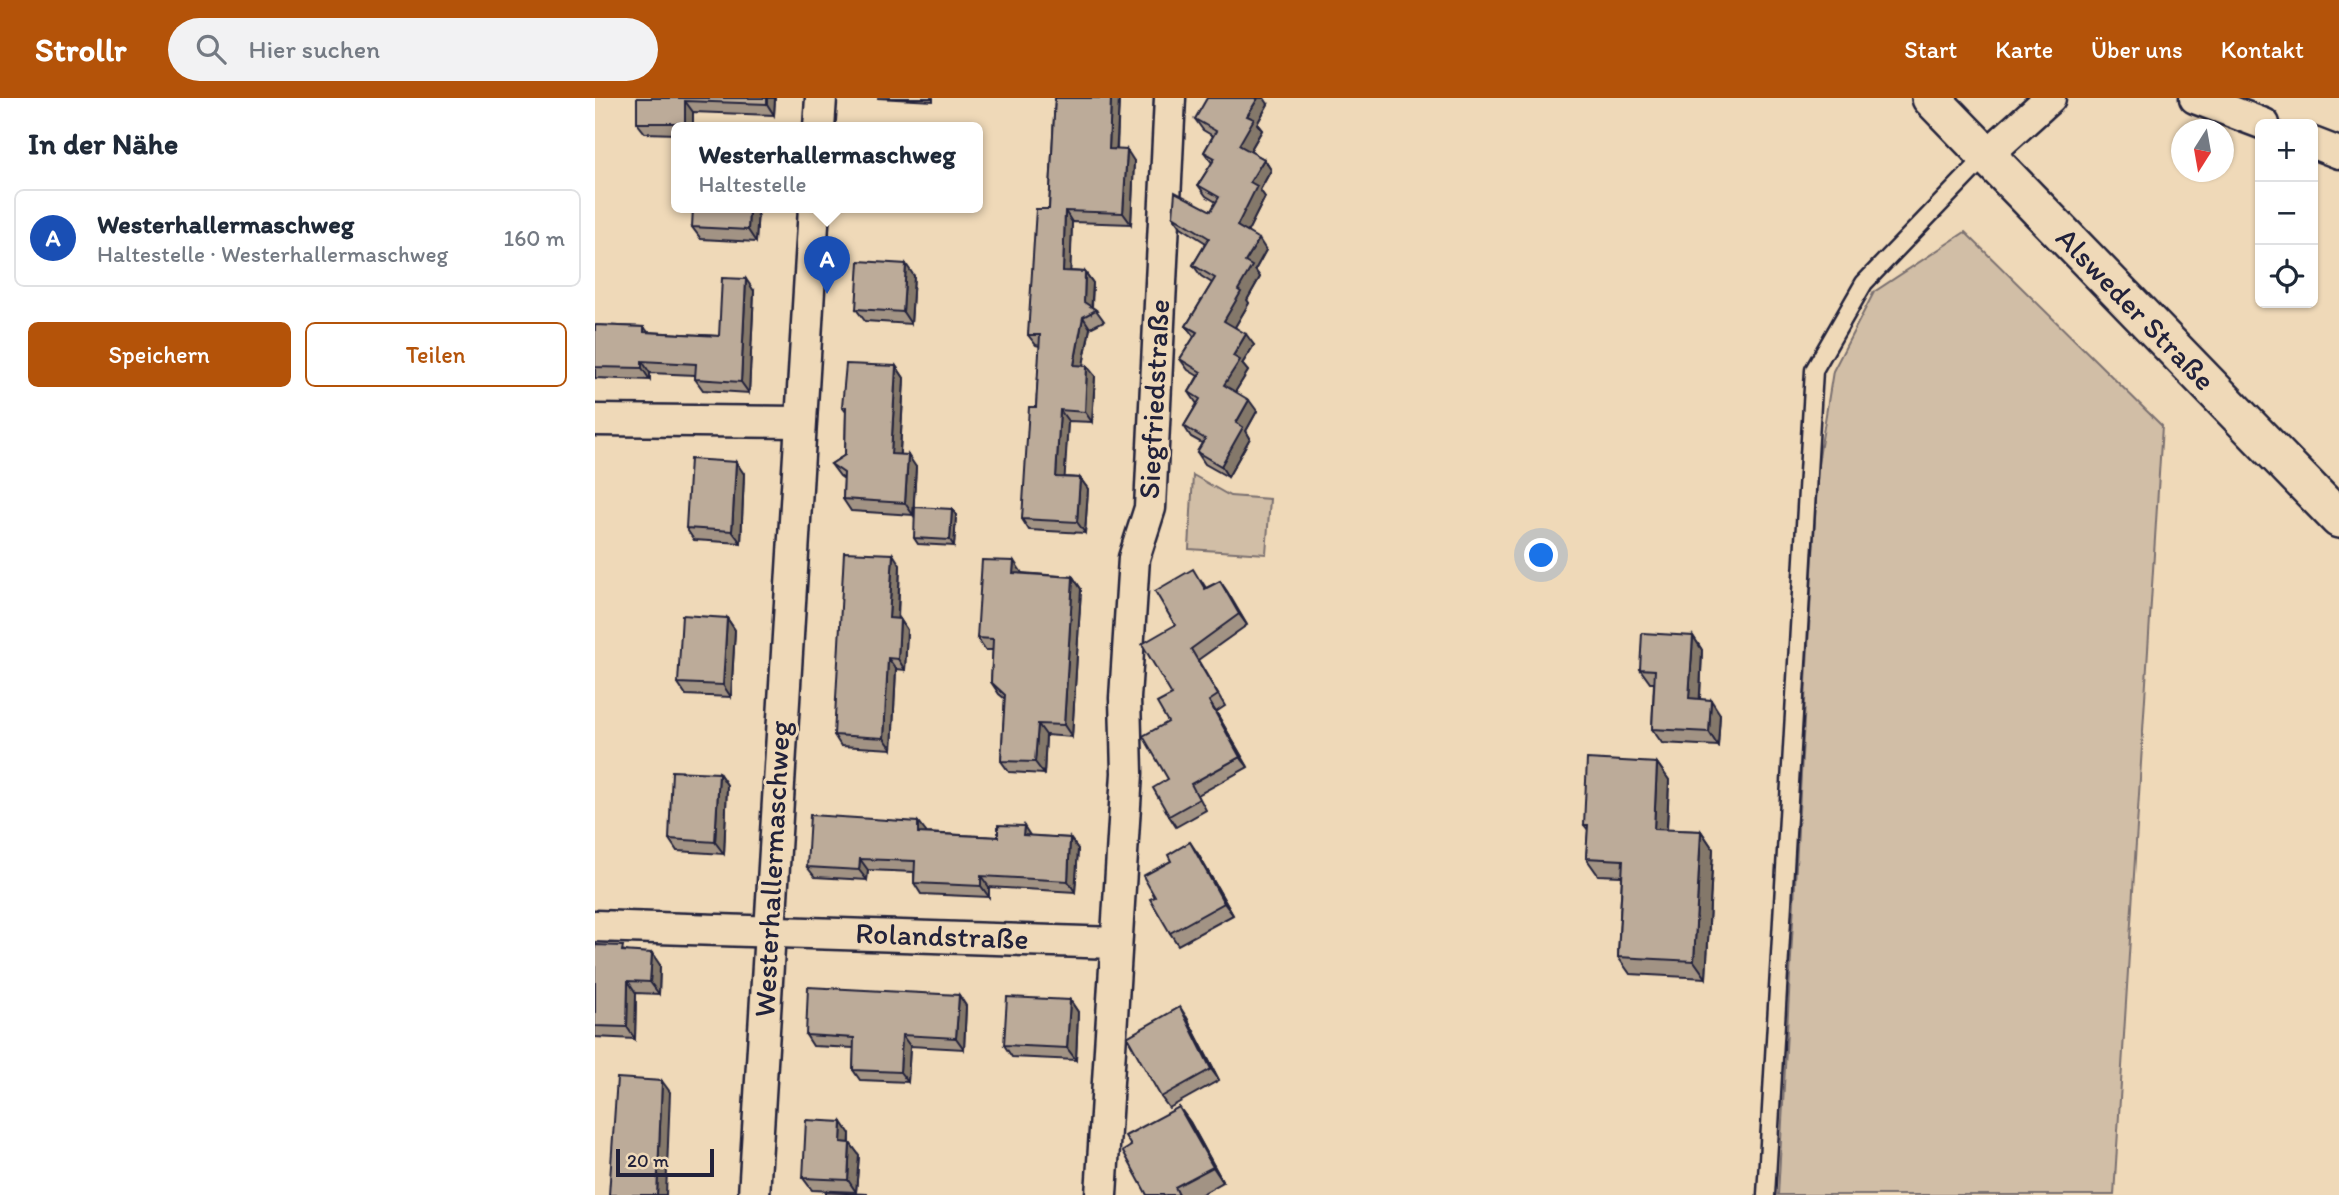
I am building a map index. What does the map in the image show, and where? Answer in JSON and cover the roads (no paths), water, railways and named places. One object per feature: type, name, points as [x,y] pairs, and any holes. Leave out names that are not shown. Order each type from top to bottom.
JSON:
[{"type":"street","points":[[819,122],[821,98]]},
{"type":"street","name":"Siegfriedstraße","points":[[1116,943],[1127,773],[1125,698],[1134,558],[1150,508],[1170,98]]},
{"type":"street","name":"Alsweder Straße","points":[[1931,98],[2339,519]]},
{"type":"street","points":[[1986,156],[2050,98]]},
{"type":"street","points":[[2195,98],[2255,121]]},
{"type":"street","points":[[2318,145],[2339,153]]},
{"type":"street","name":"Westerhallermaschweg","points":[[754,1195],[768,929],[814,213]]},
{"type":"street","points":[[595,420],[799,422]]},
{"type":"street","name":"Rolandstraße","points":[[595,926],[768,929],[1116,943]]},
{"type":"street","points":[[1101,1195],[1116,943]]},
{"type":"lane","points":[[1766,1195],[1814,370],[1864,283],[1986,156]]},
{"type":"place","name":"Westerhallermaschweg","points":[[827,294]]}]
